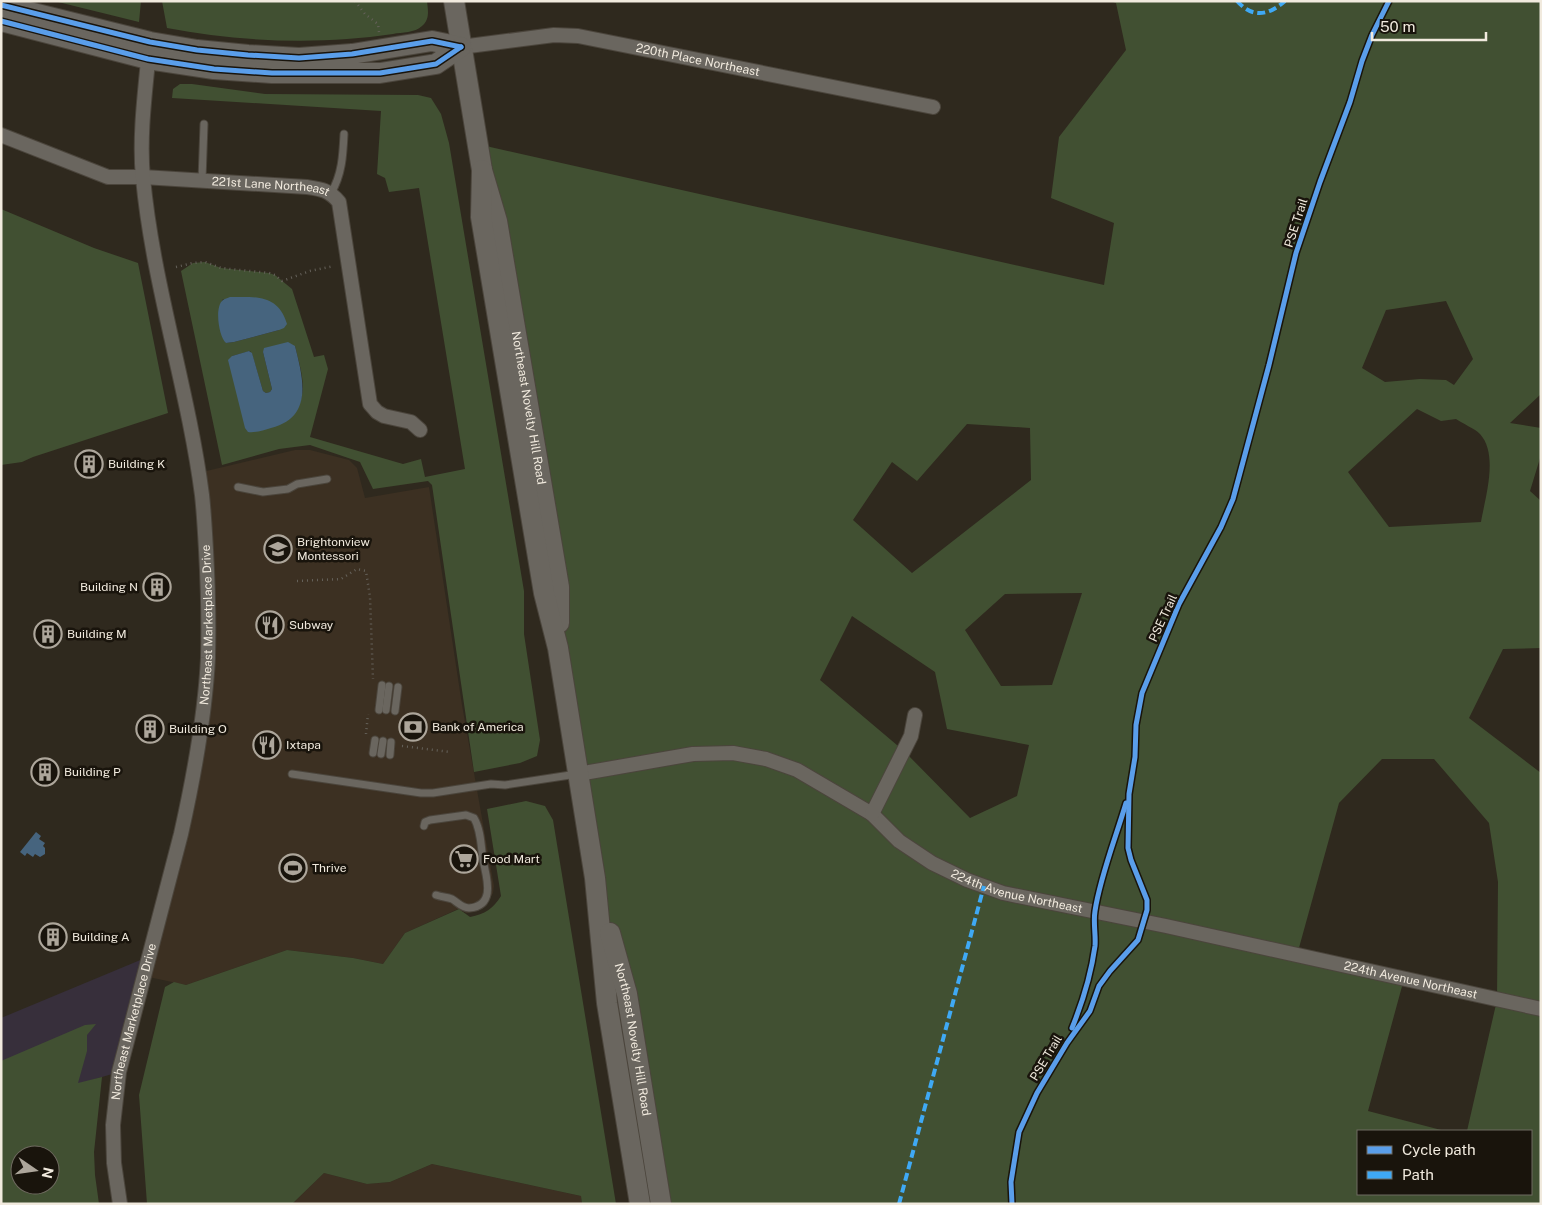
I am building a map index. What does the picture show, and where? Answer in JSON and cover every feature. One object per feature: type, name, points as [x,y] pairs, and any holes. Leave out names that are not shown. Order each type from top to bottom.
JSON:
[{"type":"main road","name":"Northeast Novelty Hill Road","points":[[454,1],[482,170],[481,217],[544,593],[558,648],[595,878],[607,1003],[640,1204]]},
{"type":"main road","points":[[1,5],[214,69],[272,73],[380,73],[436,64],[461,47]]},
{"type":"main road","points":[[1,21],[149,51]]},
{"type":"main road","name":"Northeast Novelty Hill Road","points":[[595,878],[627,994],[661,1204]]},
{"type":"street","name":"220th Place Northeast","points":[[461,47],[554,35],[578,36],[934,107]]},
{"type":"street","name":"Northeast Marketplace Drive","points":[[120,1204],[114,1163],[114,1125],[119,1072],[174,864],[189,799],[203,710],[208,658],[208,583],[202,495],[187,407],[150,232],[143,177],[143,123],[149,51]]},
{"type":"street","name":"221st Lane Northeast","points":[[1,135],[108,177],[202,180],[324,189],[331,193],[339,202],[370,404],[377,412],[384,416],[395,420],[411,422],[420,430]]},
{"type":"street","points":[[872,814],[911,736],[916,715]]},
{"type":"street","name":"224th Avenue Northeast","points":[[578,774],[693,754],[734,753],[766,759],[797,770],[872,814],[900,841],[932,863],[967,880],[1003,893],[1166,926],[1541,1009]]},
{"type":"lane","points":[[202,180],[204,124]]},
{"type":"lane","points":[[331,193],[338,182],[341,169],[344,134]]},
{"type":"lane","points":[[238,487],[263,492],[288,489],[297,484],[327,479]]},
{"type":"lane","points":[[383,710],[385,686]]},
{"type":"lane","points":[[395,711],[398,687]]},
{"type":"lane","points":[[377,754],[378,741]]},
{"type":"lane","points":[[390,755],[391,743]]},
{"type":"lane","points":[[292,774],[421,792],[433,792],[477,786],[505,785],[578,774]]},
{"type":"lane","points":[[424,826],[425,822],[437,819],[466,815],[474,818],[488,877],[489,885],[485,900],[478,906],[464,907],[452,899],[436,895]]},
{"type":"path","points":[[355,1],[364,14],[378,24],[380,36]]},
{"type":"path","points":[[176,267],[205,262],[221,268],[269,273],[282,280],[310,270],[348,263]]},
{"type":"path","points":[[297,581],[341,579],[357,569],[366,571],[370,597],[372,684]]},
{"type":"path","points":[[368,713],[365,742],[378,741]]},
{"type":"path","points":[[391,743],[450,752]]},
{"type":"shaded area","points":[[295,450],[310,450],[349,460],[357,468],[365,498],[429,487],[462,705],[494,886],[493,893],[486,906],[478,911],[467,913],[458,909],[405,933],[383,964],[353,958],[287,950],[186,985],[144,976],[181,834],[208,658],[198,473]]},
{"type":"shaded area","points":[[150,956],[119,1072],[1,1110],[1,1018]]},
{"type":"shaded area","points":[[432,1164],[581,1196],[582,1204],[292,1204],[324,1173],[367,1184],[390,1182]]},
{"type":"green space","points":[[54,1],[141,1],[139,22]]},
{"type":"green space","points":[[162,1],[427,1],[428,15],[425,24],[419,28],[393,34],[337,40],[251,39],[167,28]]},
{"type":"green space","points":[[1110,1],[1541,1],[1541,394],[1510,423],[1541,428],[1541,455],[1530,491],[1541,501],[1541,648],[1503,649],[1469,718],[1541,773],[1541,1204],[661,1204],[595,878],[477,144],[1104,285],[1114,223],[1051,198],[1059,137],[1126,50],[1116,3]],"holes":[[[1446,301],[1473,359],[1454,385],[1446,380],[1420,379],[1385,382],[1362,368],[1386,310]],[[1417,409],[1441,421],[1456,419],[1475,430],[1486,443],[1489,453],[1489,477],[1481,522],[1389,527],[1348,472]],[[967,424],[1030,428],[1031,480],[912,573],[853,520],[892,462],[917,481]],[[1082,593],[1052,685],[1001,686],[965,630],[1005,594]],[[852,616],[935,672],[947,729],[1029,745],[1017,796],[970,818],[904,751],[820,680]],[[1382,759],[1434,759],[1489,823],[1498,882],[1497,1000],[1467,1130],[1532,1130],[1532,1195],[1357,1195],[1357,1130],[1441,1130],[1368,1111],[1404,979],[1297,955],[1339,803]]]},
{"type":"green space","points":[[180,84],[192,84],[265,94],[418,95],[431,98],[441,114],[449,143],[524,591],[524,634],[540,740],[537,756],[520,763],[474,772],[432,485],[428,481],[373,489],[360,462],[310,445],[279,449],[222,465],[181,271],[193,263],[205,262],[221,268],[269,273],[275,275],[292,289],[314,357],[324,355],[328,369],[310,437],[403,464],[421,459],[425,477],[465,469],[419,188],[389,192],[385,178],[377,174],[381,111],[172,98],[173,89]],"holes":[[[223,299],[279,330],[226,343],[219,309]],[[295,346],[303,385],[300,403],[288,420],[232,356],[250,351],[263,391],[266,393],[272,389],[263,352]]]},
{"type":"green space","points":[[1,209],[94,248],[138,263],[168,413],[22,462],[1,465]]},
{"type":"green space","points":[[526,801],[545,806],[553,820],[616,1204],[582,1204],[581,1196],[432,1164],[390,1182],[367,1184],[324,1173],[292,1204],[147,1204],[139,1095],[165,987],[174,982],[186,985],[287,950],[353,958],[383,964],[405,933],[459,909],[470,917],[492,908],[501,896],[487,809]]},
{"type":"green space","points":[[96,1024],[87,1035],[87,1051],[78,1083],[102,1077],[94,1152],[99,1204],[1,1204],[1,1061],[85,1025]]},
{"type":"water","points":[[230,297],[249,297],[272,302],[283,314],[287,324],[279,330],[226,343],[221,335],[218,315],[220,304],[223,300]]},
{"type":"water","points":[[288,342],[295,346],[301,371],[302,395],[300,406],[285,423],[263,430],[248,432],[245,428],[228,360],[232,356],[249,351],[252,353],[263,391],[266,393],[270,392],[272,389],[263,352],[264,348]]},
{"type":"water","points":[[36,832],[41,836],[39,839],[45,843],[43,846],[45,854],[40,857],[35,854],[33,857],[27,853],[25,856],[20,852]]},
{"type":"marked path","points":[[1237,1],[1243,7],[1255,13],[1267,12],[1285,1]]},
{"type":"marked path","points":[[899,1204],[984,886]]},
{"type":"cycle path","name":"PSE Trail","points":[[1012,1204],[1011,1182],[1019,1132],[1037,1093],[1067,1043],[1090,1011],[1099,986],[1138,940],[1147,910],[1147,900],[1128,848],[1129,794],[1135,757],[1136,725],[1142,693],[1179,604],[1221,527],[1233,499],[1269,365],[1296,253],[1350,102],[1362,61],[1372,35],[1389,1]]},
{"type":"cycle path","points":[[1,5],[150,42],[197,50],[248,55],[299,58],[352,54],[432,41],[461,47]]},
{"type":"cycle path","points":[[1,21],[148,59],[214,69],[272,73],[380,73],[436,64],[461,47]]},
{"type":"cycle path","points":[[1072,1028],[1083,998],[1091,967],[1095,946],[1094,915],[1097,898],[1126,803]]},
{"type":"place","name":"Building K","points":[[89,464]]},
{"type":"place","name":"Brightonview Montessori","points":[[278,549]]},
{"type":"place","name":"Building N","points":[[157,587]]},
{"type":"place","name":"Subway","points":[[270,625]]},
{"type":"place","name":"Building M","points":[[48,634]]},
{"type":"place","name":"Bank of America","points":[[413,727]]},
{"type":"place","name":"Building O","points":[[150,729]]},
{"type":"place","name":"Ixtapa","points":[[267,745]]},
{"type":"place","name":"Building P","points":[[45,772]]},
{"type":"place","name":"Food Mart","points":[[464,859]]},
{"type":"place","name":"Thrive","points":[[293,868]]},
{"type":"place","name":"Building A","points":[[53,937]]}]
